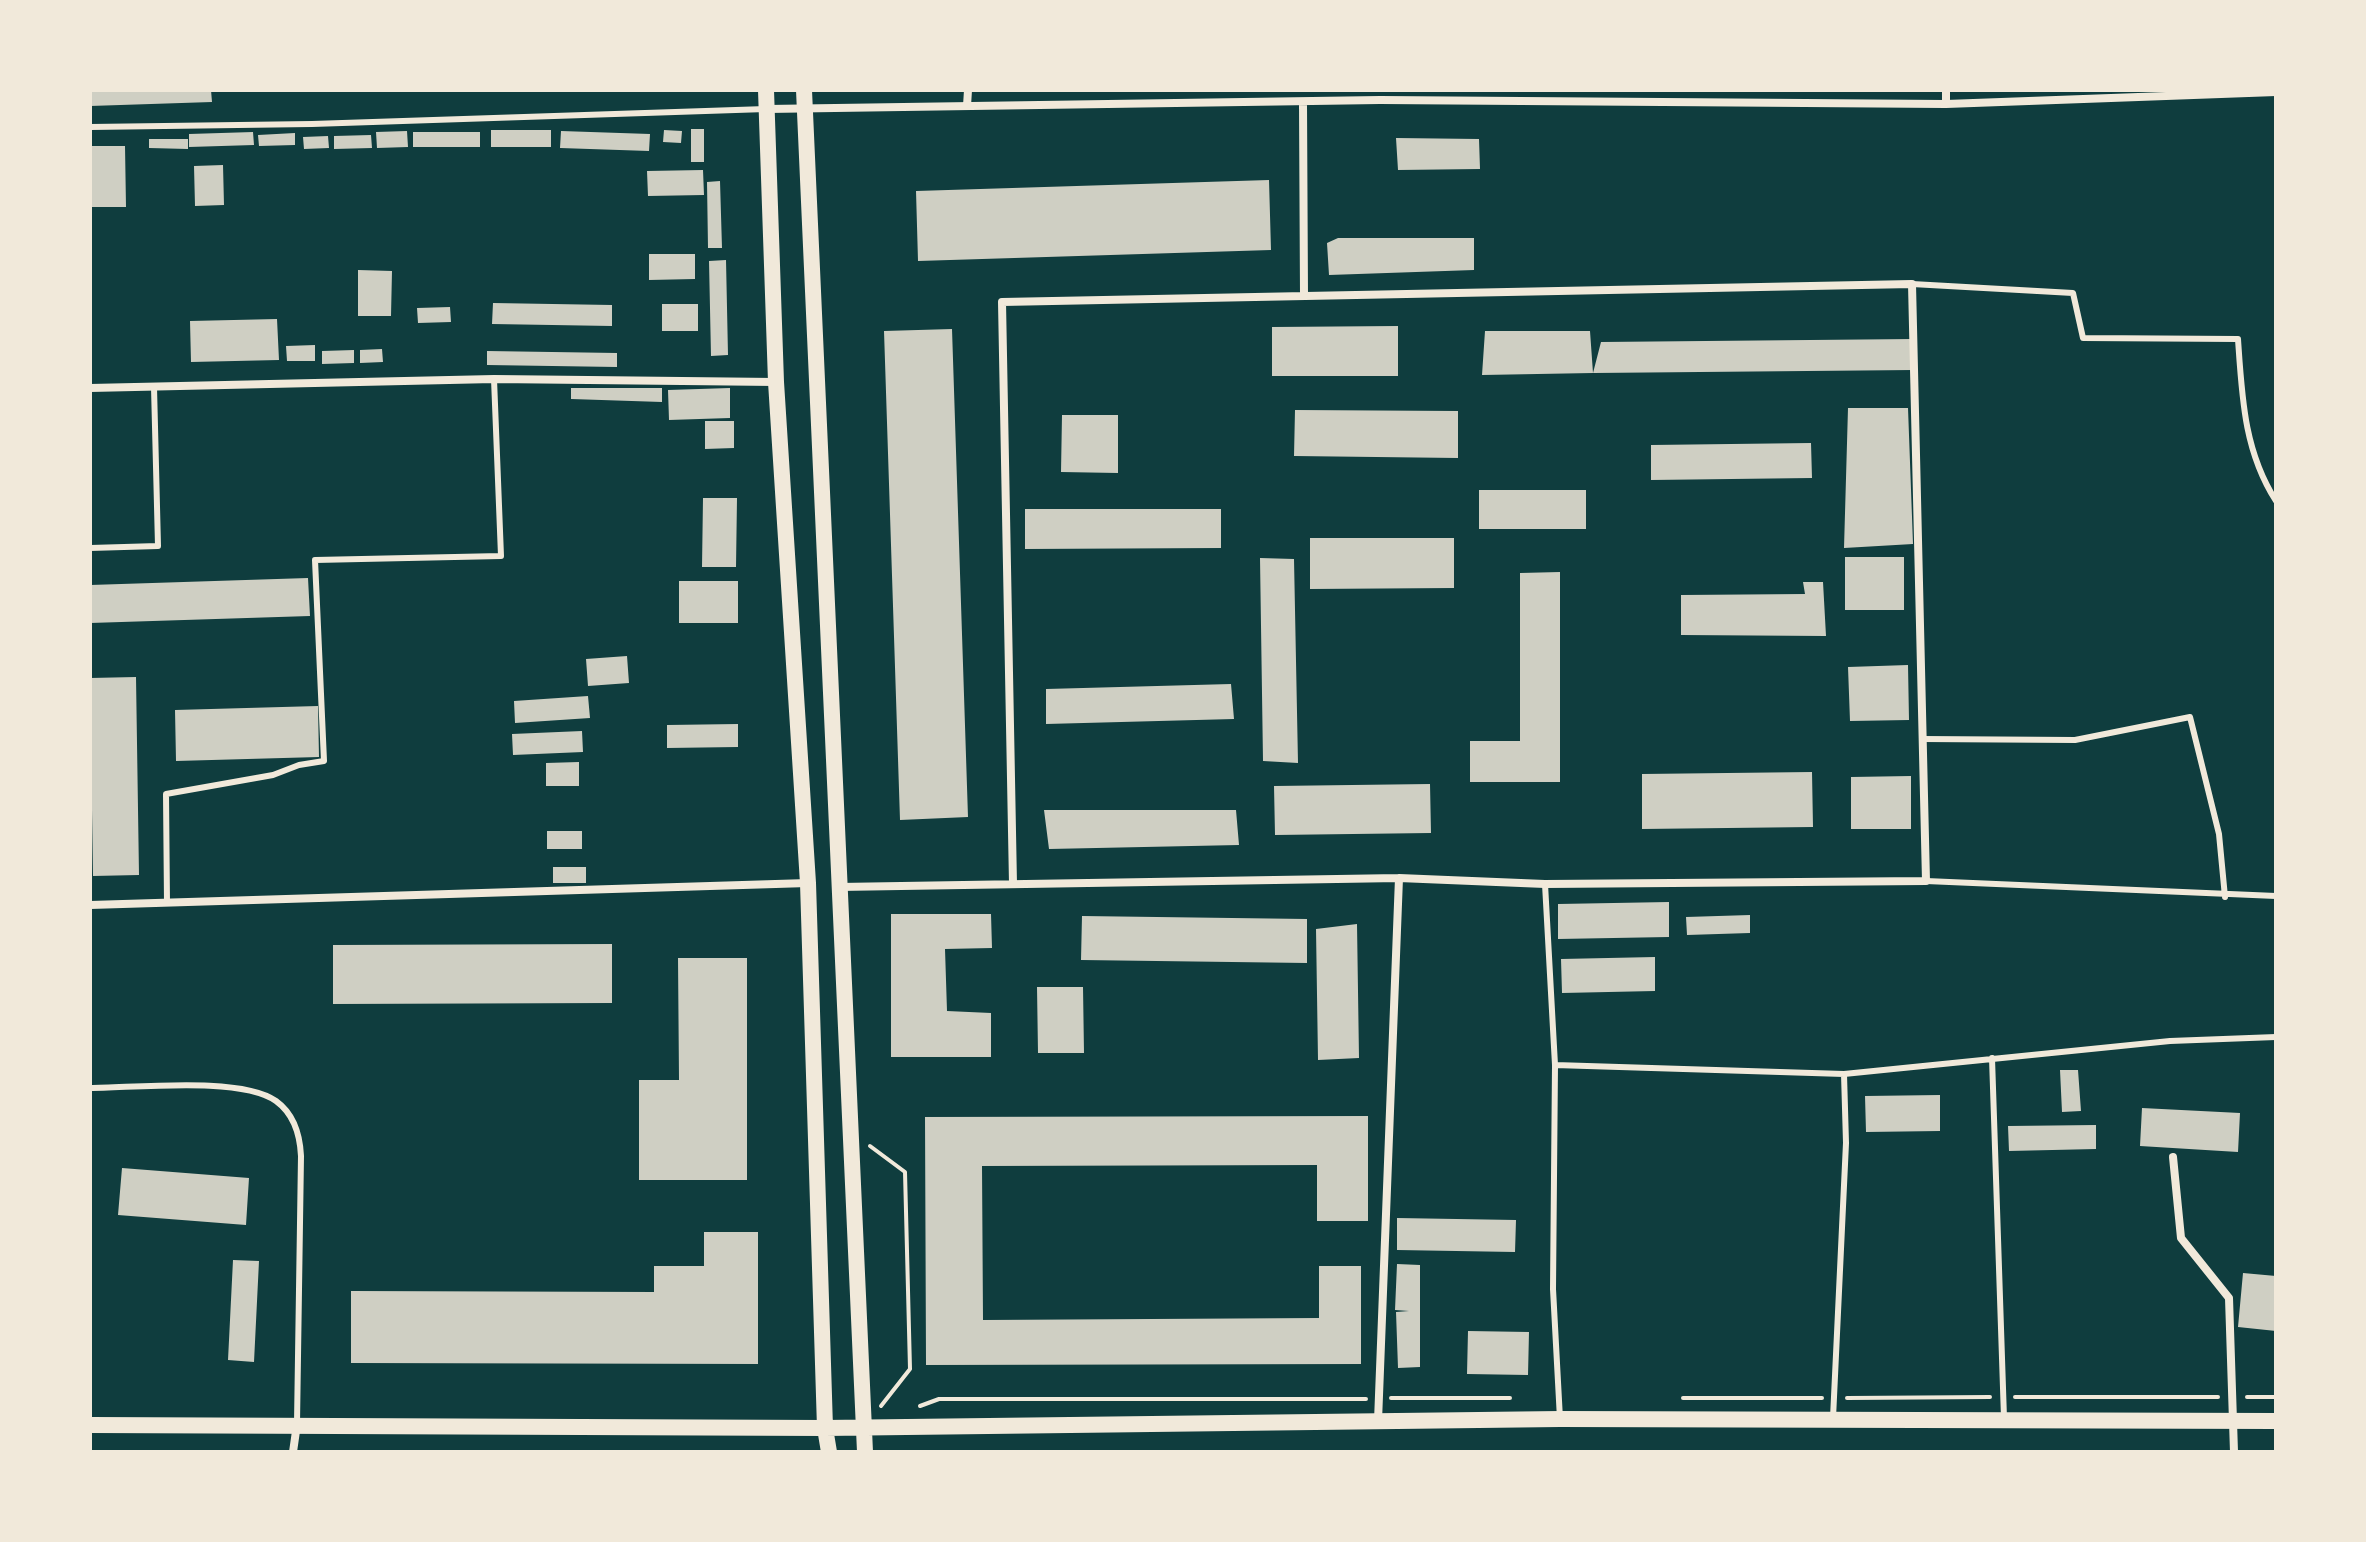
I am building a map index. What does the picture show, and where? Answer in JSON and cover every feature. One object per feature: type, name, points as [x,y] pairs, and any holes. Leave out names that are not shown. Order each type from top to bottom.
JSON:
[{"type":"main road","points":[[766,90],[776,382],[808,883],[825,1428],[829,1452]]},
{"type":"main road","points":[[804,90],[865,1452]]},
{"type":"main road","points":[[90,1425],[297,1423],[825,1428],[1560,1419],[2276,1421]]},
{"type":"street","points":[[967,106],[968,90]]},
{"type":"street","points":[[1946,90],[1946,104]]},
{"type":"street","points":[[766,109],[1303,103],[1380,95],[1946,104],[2276,92]]},
{"type":"street","points":[[1303,103],[1304,296]]},
{"type":"street","points":[[839,887],[1399,878],[1545,884],[1926,881],[1912,284],[1002,302],[1013,884]]},
{"type":"street","points":[[90,388],[494,379],[776,382]]},
{"type":"street","points":[[1378,1422],[1399,878]]},
{"type":"street","points":[[90,905],[808,883]]},
{"type":"street","points":[[2173,1157],[2181,1238],[2229,1298],[2234,1452]]},
{"type":"street","points":[[293,1452],[297,1423]]},
{"type":"lane","points":[[90,127],[766,109]]},
{"type":"lane","points":[[1912,284],[2073,293],[2083,338],[2238,339],[2243,421],[2261,478],[2276,501]]},
{"type":"lane","points":[[167,903],[166,794],[273,775],[299,765],[324,761],[315,560],[501,556],[494,379]]},
{"type":"lane","points":[[90,548],[158,546],[154,387]]},
{"type":"lane","points":[[1922,739],[2075,740],[2190,717],[2219,834],[2225,897]]},
{"type":"lane","points":[[1926,881],[2225,897],[2276,896]]},
{"type":"lane","points":[[1545,884],[1555,1065],[1553,1289],[1560,1419]]},
{"type":"lane","points":[[1555,1065],[1844,1074],[1913,1070],[1992,1058],[2170,1041],[2276,1037]]},
{"type":"lane","points":[[1992,1058],[2004,1421]]},
{"type":"lane","points":[[1833,1421],[1846,1143],[1844,1074]]},
{"type":"lane","points":[[90,1088],[231,1087],[255,1090],[277,1101],[292,1119],[301,1156],[297,1423]]},
{"type":"path","points":[[851,1131],[905,1172],[910,1369],[866,1427]]},
{"type":"building","points":[[90,90],[211,90],[212,102],[90,106]]},
{"type":"building","points":[[691,129],[704,129],[704,162],[691,162]]},
{"type":"building","points":[[491,130],[551,130],[551,147],[491,147]]},
{"type":"building","points":[[664,130],[682,131],[681,143],[663,142]]},
{"type":"building","points":[[407,131],[408,147],[377,148],[376,132]]},
{"type":"building","points":[[561,131],[650,134],[649,151],[560,148]]},
{"type":"building","points":[[253,132],[254,145],[189,147],[189,134]]},
{"type":"building","points":[[413,132],[480,132],[480,147],[413,147]]},
{"type":"building","points":[[295,133],[295,145],[259,146],[258,135]]},
{"type":"building","points":[[371,135],[372,148],[334,149],[334,136]]},
{"type":"building","points":[[328,136],[329,148],[304,149],[303,137]]},
{"type":"building","points":[[1396,138],[1479,139],[1480,169],[1398,170]]},
{"type":"building","points":[[149,139],[188,139],[188,149],[149,148]]},
{"type":"building","points":[[90,146],[125,146],[126,207],[90,207]]},
{"type":"building","points":[[223,165],[224,205],[195,206],[194,166]]},
{"type":"building","points":[[703,170],[704,195],[648,196],[647,171]]},
{"type":"building","points":[[1269,180],[1271,250],[918,261],[916,191]]},
{"type":"building","points":[[720,181],[722,248],[708,248],[707,182]]},
{"type":"building","points":[[1338,238],[1474,238],[1474,270],[1329,275],[1327,243]]},
{"type":"building","points":[[649,254],[695,254],[695,279],[649,280]]},
{"type":"building","points":[[726,260],[728,355],[711,356],[709,261]]},
{"type":"building","points":[[358,270],[392,271],[391,316],[358,316]]},
{"type":"building","points":[[493,303],[612,305],[612,326],[492,324]]},
{"type":"building","points":[[662,304],[698,304],[698,331],[662,331]]},
{"type":"building","points":[[450,307],[451,322],[418,323],[417,308]]},
{"type":"building","points":[[277,319],[279,360],[191,362],[190,321]]},
{"type":"building","points":[[1398,326],[1398,376],[1272,376],[1272,327]]},
{"type":"building","points":[[952,329],[968,817],[900,820],[884,331]]},
{"type":"building","points":[[1485,331],[1590,331],[1593,373],[1482,375]]},
{"type":"building","points":[[1914,339],[1914,370],[1593,373],[1601,342]]},
{"type":"building","points":[[315,345],[315,361],[287,361],[286,346]]},
{"type":"building","points":[[382,349],[383,362],[360,363],[360,350]]},
{"type":"building","points":[[354,350],[354,363],[322,364],[322,351]]},
{"type":"building","points":[[487,351],[617,353],[617,367],[487,365]]},
{"type":"building","points":[[571,388],[662,388],[662,402],[571,399]]},
{"type":"building","points":[[730,388],[730,418],[669,420],[668,390]]},
{"type":"building","points":[[1848,408],[1908,408],[1913,544],[1844,548]]},
{"type":"building","points":[[1295,410],[1458,411],[1458,458],[1294,456]]},
{"type":"building","points":[[1062,415],[1118,415],[1118,473],[1061,472]]},
{"type":"building","points":[[705,421],[734,421],[734,448],[705,449]]},
{"type":"building","points":[[1811,443],[1812,478],[1651,480],[1651,445]]},
{"type":"building","points":[[1479,490],[1586,490],[1586,529],[1479,529]]},
{"type":"building","points":[[703,498],[737,498],[736,567],[702,567]]},
{"type":"building","points":[[1025,509],[1221,509],[1221,548],[1025,549]]},
{"type":"building","points":[[1310,538],[1454,538],[1454,588],[1310,589]]},
{"type":"building","points":[[1845,557],[1904,557],[1904,610],[1845,610]]},
{"type":"building","points":[[1260,558],[1294,559],[1298,763],[1263,761]]},
{"type":"building","points":[[1560,572],[1560,782],[1470,782],[1470,741],[1520,741],[1520,573]]},
{"type":"building","points":[[308,578],[310,616],[90,623],[90,585]]},
{"type":"building","points":[[679,581],[738,581],[738,623],[679,623]]},
{"type":"building","points":[[1803,582],[1823,582],[1826,636],[1681,635],[1681,595],[1805,594]]},
{"type":"building","points":[[627,656],[629,683],[588,686],[586,659]]},
{"type":"building","points":[[1908,665],[1909,720],[1850,721],[1848,667]]},
{"type":"building","points":[[136,677],[139,875],[93,876],[90,678]]},
{"type":"building","points":[[1231,684],[1234,719],[1046,724],[1046,689]]},
{"type":"building","points":[[588,696],[590,718],[515,723],[514,701]]},
{"type":"building","points":[[318,706],[319,757],[176,761],[175,710]]},
{"type":"building","points":[[738,724],[738,747],[667,748],[667,725]]},
{"type":"building","points":[[582,731],[583,752],[513,755],[512,734]]},
{"type":"building","points":[[579,762],[579,786],[546,786],[546,763]]},
{"type":"building","points":[[1812,772],[1813,827],[1642,829],[1642,774]]},
{"type":"building","points":[[1911,776],[1911,829],[1851,829],[1851,777]]},
{"type":"building","points":[[1430,784],[1431,833],[1275,835],[1274,786]]},
{"type":"building","points":[[1044,810],[1236,810],[1239,845],[1049,849]]},
{"type":"building","points":[[547,831],[582,831],[582,849],[547,849]]},
{"type":"building","points":[[553,867],[586,867],[586,883],[553,883]]},
{"type":"building","points":[[1669,902],[1669,937],[1558,939],[1558,904]]},
{"type":"building","points":[[891,914],[991,914],[992,948],[945,949],[947,1011],[991,1013],[991,1057],[891,1057]]},
{"type":"building","points":[[1750,915],[1750,933],[1687,935],[1686,917]]},
{"type":"building","points":[[1082,916],[1307,919],[1307,963],[1081,960]]},
{"type":"building","points":[[1357,924],[1359,1058],[1318,1060],[1316,929]]},
{"type":"building","points":[[612,944],[612,1003],[333,1004],[333,945]]},
{"type":"building","points":[[1655,957],[1655,991],[1562,993],[1561,959]]},
{"type":"building","points":[[678,958],[747,958],[747,1180],[639,1180],[639,1080],[679,1080]]},
{"type":"building","points":[[1037,987],[1083,987],[1084,1053],[1038,1053]]},
{"type":"building","points":[[2060,1070],[2078,1070],[2081,1111],[2062,1112]]},
{"type":"building","points":[[1940,1095],[1940,1131],[1866,1132],[1865,1096]]},
{"type":"building","points":[[2142,1108],[2240,1113],[2238,1152],[2140,1146]]},
{"type":"building","points":[[1368,1116],[1368,1221],[1317,1221],[1317,1165],[982,1166],[983,1320],[1319,1318],[1319,1266],[1361,1266],[1361,1364],[926,1365],[925,1117]]},
{"type":"building","points":[[2096,1125],[2096,1149],[2009,1151],[2008,1126]]},
{"type":"building","points":[[122,1168],[249,1178],[246,1225],[118,1215]]},
{"type":"building","points":[[1397,1218],[1516,1220],[1515,1252],[1397,1250]]},
{"type":"building","points":[[704,1232],[758,1232],[758,1364],[351,1363],[351,1291],[654,1292],[654,1266],[704,1266]]},
{"type":"building","points":[[233,1260],[259,1261],[254,1362],[228,1360]]},
{"type":"building","points":[[1397,1264],[1420,1265],[1420,1367],[1398,1368],[1396,1312],[1409,1311],[1395,1310]]},
{"type":"building","points":[[2243,1273],[2276,1276],[2276,1331],[2238,1327]]},
{"type":"building","points":[[1468,1331],[1529,1332],[1528,1375],[1467,1374]]}]
